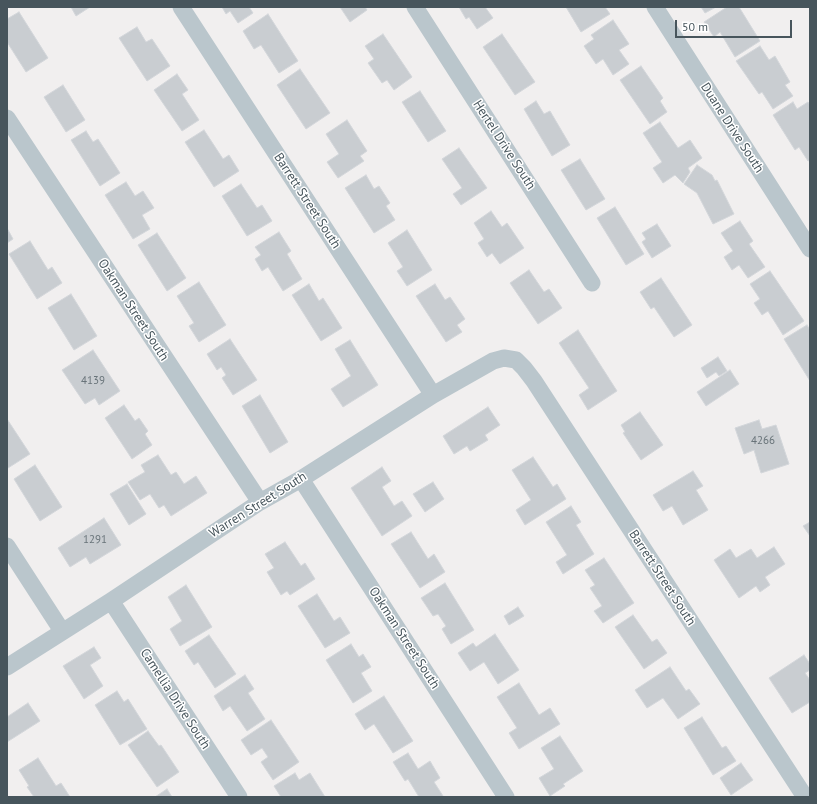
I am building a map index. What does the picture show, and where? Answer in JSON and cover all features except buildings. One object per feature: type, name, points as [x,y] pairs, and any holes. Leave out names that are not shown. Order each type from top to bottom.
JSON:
[{"type":"street","name":"Barrett Street South","points":[[181,7],[433,395]]},
{"type":"street","name":"Hertel Drive South","points":[[415,7],[592,283]]},
{"type":"street","name":"Duane Drive South","points":[[655,7],[810,249]]},
{"type":"street","name":"Oakman Street South","points":[[7,118],[260,502]]},
{"type":"street","name":"Warren Street South","points":[[7,667],[111,601],[260,502],[301,479],[433,395],[493,361],[504,358],[516,360]]},
{"type":"street","name":"Barrett Street South","points":[[516,360],[534,380],[805,797]]},
{"type":"street","name":"Oakman Street South","points":[[301,479],[506,797]]},
{"type":"street","points":[[7,546],[62,631]]},
{"type":"street","name":"Camellia Drive South","points":[[111,601],[239,797]]}]
